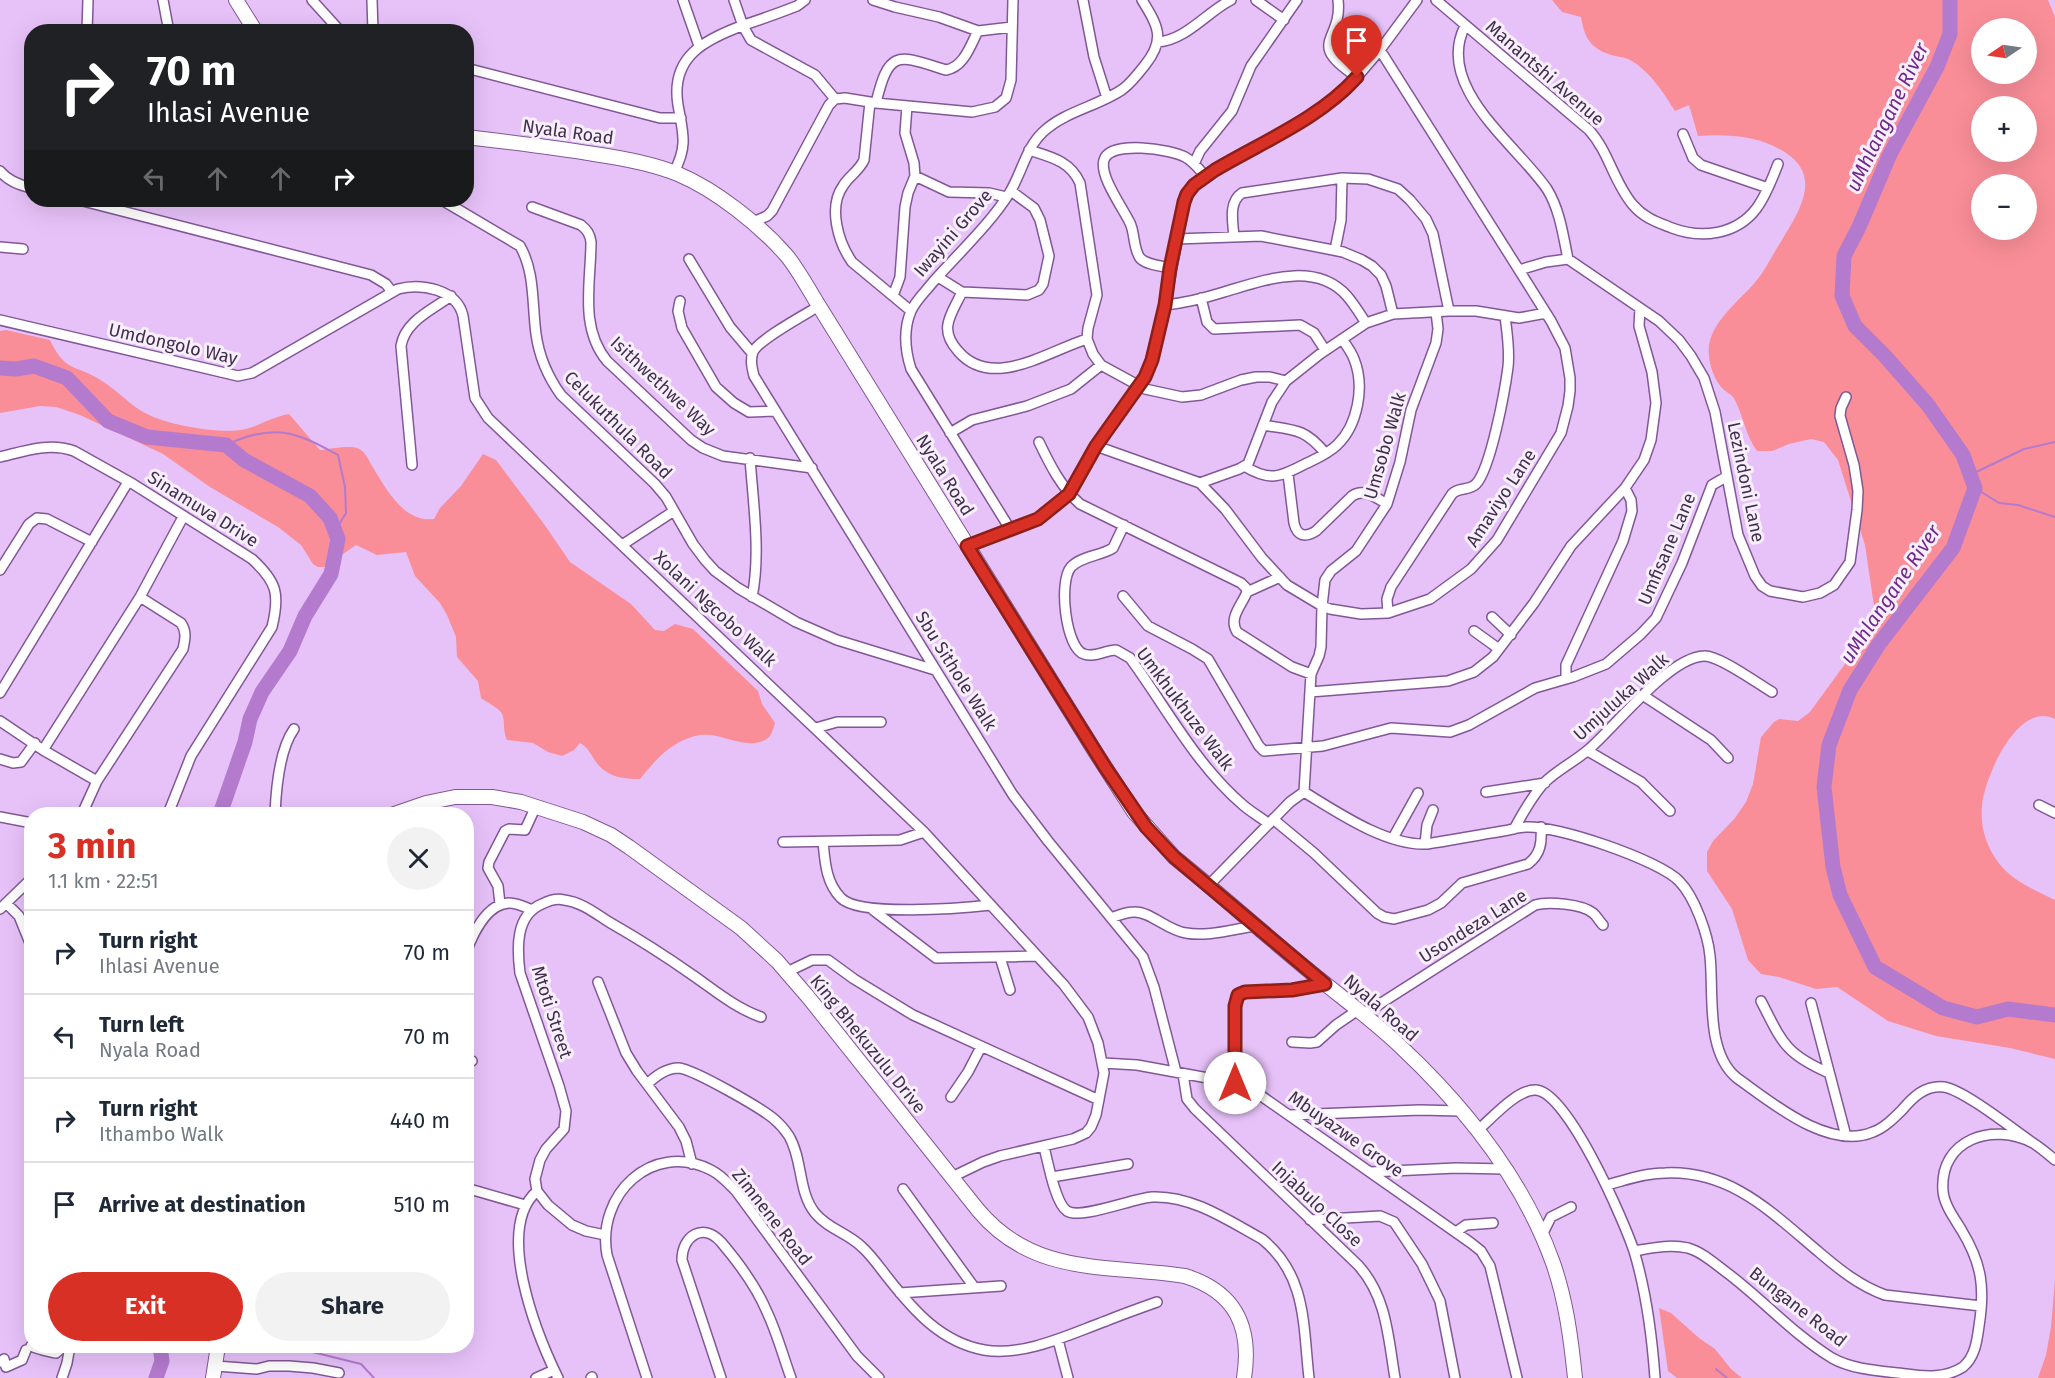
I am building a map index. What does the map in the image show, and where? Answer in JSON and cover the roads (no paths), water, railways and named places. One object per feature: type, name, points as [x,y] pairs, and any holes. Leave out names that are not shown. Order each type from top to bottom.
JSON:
[{"type":"street","points":[[87,24],[88,0]]},
{"type":"street","points":[[163,0],[168,24]]},
{"type":"street","points":[[236,0],[251,24]]},
{"type":"street","points":[[312,0],[334,24]]},
{"type":"street","points":[[372,0],[373,24]]},
{"type":"street","points":[[683,0],[699,46]]},
{"type":"street","points":[[734,0],[743,26],[751,40],[815,75],[835,99]]},
{"type":"street","points":[[674,172],[685,140],[677,99],[678,81],[685,64],[699,46],[713,37],[797,6],[806,0]]},
{"type":"street","points":[[873,0],[928,14],[978,31],[1012,27]]},
{"type":"street","points":[[753,222],[764,218],[772,211],[829,105],[835,99],[844,98],[873,103],[972,112],[995,107],[1002,103],[1009,93],[1011,80],[1013,0]]},
{"type":"street","points":[[1083,0],[1094,57],[1107,98]]},
{"type":"street","points":[[1142,0],[1155,22],[1158,42],[1179,37],[1231,0]]},
{"type":"street","points":[[1256,0],[1284,20]]},
{"type":"street","points":[[1194,164],[1200,152],[1232,111],[1247,74],[1297,0]]},
{"type":"street","points":[[1338,0],[1338,11],[1329,42],[1329,51],[1337,62],[1357,77]]},
{"type":"street","points":[[967,546],[1038,519],[1069,494],[1096,446],[1145,377],[1152,360],[1165,305],[1170,268],[1187,194],[1194,185],[1205,176],[1315,114],[1344,92],[1418,0]]},
{"type":"street","name":"Manantshi Avenue","points":[[1436,0],[1590,130],[1626,195],[1649,219],[1691,234],[1716,233],[1738,224],[1750,216],[1756,208],[1778,164]]},
{"type":"street","points":[[1465,26],[1459,46],[1464,82],[1479,108],[1546,188],[1557,210],[1568,259],[1546,262],[1520,270]]},
{"type":"street","points":[[911,311],[852,262],[842,242],[836,219],[839,192],[864,160],[873,103],[890,66],[897,59],[908,58],[946,70],[950,69],[959,65],[978,31]]},
{"type":"street","name":"Iwayini Grove","points":[[1010,529],[919,383],[906,355],[905,337],[911,311],[924,292],[973,238],[1008,194],[1036,140],[1048,128],[1121,90],[1132,81],[1155,53],[1158,42]]},
{"type":"street","name":"Amaviyo Lane","points":[[1096,446],[1200,483],[1226,509],[1262,558],[1298,592],[1322,606],[1361,614],[1388,613],[1430,599],[1453,584],[1485,555],[1513,516],[1561,433],[1568,406],[1570,378],[1565,348],[1520,270],[1380,50]]},
{"type":"street","points":[[474,70],[660,118],[681,118]]},
{"type":"street","points":[[893,296],[900,277],[905,207],[915,176],[912,153],[905,133],[907,106]]},
{"type":"street","points":[[1683,134],[1693,158],[1701,165],[1767,188]]},
{"type":"street","name":"Nyala Road","points":[[474,138],[635,160],[674,172],[753,222],[789,259],[1134,812],[1174,857],[1399,1045],[1436,1081],[1505,1169],[1527,1203],[1553,1263],[1564,1304],[1575,1378]]},
{"type":"street","points":[[1170,268],[1140,258],[1131,224],[1110,186],[1103,164],[1105,157],[1110,152],[1145,147],[1185,157],[1205,176]]},
{"type":"street","points":[[1029,150],[1064,164],[1076,175],[1080,183],[1097,295],[1087,339],[1093,354],[1101,365],[1159,394],[1192,397],[1256,377],[1270,377],[1286,381]]},
{"type":"street","points":[[0,171],[5,177],[24,186]]},
{"type":"street","points":[[915,176],[949,192],[1008,194],[1026,200],[1034,208],[1040,220],[1049,256],[1043,284],[1039,290],[1027,295],[962,292],[938,277]]},
{"type":"street","points":[[1234,237],[1233,204],[1237,196],[1242,193],[1342,178],[1368,179],[1392,186],[1403,193],[1426,219],[1435,239],[1449,311]]},
{"type":"street","points":[[1335,250],[1341,220],[1342,178]]},
{"type":"street","points":[[106,207],[371,275],[386,284],[392,292],[402,288],[417,287],[434,290],[451,297]]},
{"type":"street","name":"Celukuthula Road","points":[[454,207],[520,246],[529,269],[536,337],[550,380],[561,395],[655,484],[666,497],[705,560],[716,571],[752,597],[796,622],[837,640],[935,670]]},
{"type":"street","name":"Isithwethwe Way","points":[[532,207],[581,225],[590,235],[588,280],[591,329],[598,350],[691,440],[723,456],[812,468]]},
{"type":"street","points":[[1176,239],[1267,237],[1335,250],[1362,260],[1378,271],[1386,286],[1393,314]]},
{"type":"street","points":[[0,247],[23,249]]},
{"type":"street","points":[[689,259],[730,327],[752,354],[760,343],[819,306]]},
{"type":"street","name":"Lezindoni Lane","points":[[1568,259],[1659,321],[1674,334],[1691,356],[1704,378],[1715,412],[1737,535],[1755,576],[1762,586],[1770,591],[1798,597],[1827,590],[1843,575],[1850,562],[1858,491],[1854,465],[1840,416],[1846,397]]},
{"type":"street","points":[[1165,305],[1202,298],[1279,277],[1313,277],[1347,296],[1366,323]]},
{"type":"street","name":"Umdongolo Way","points":[[0,320],[242,376],[392,292]]},
{"type":"street","points":[[962,292],[948,321],[947,334],[954,347],[966,360],[982,369],[997,370],[1022,364],[1087,339]]},
{"type":"street","points":[[412,465],[402,338],[412,324],[451,297]]},
{"type":"street","name":"Xolani Ngcobo Walk","points":[[451,297],[461,309],[471,383],[480,408],[924,832],[1064,985],[1088,1017],[1094,1030],[1104,1073],[1092,1127],[1086,1133],[1073,1139],[1000,1156],[951,1177]]},
{"type":"street","points":[[1202,298],[1207,322],[1214,329],[1300,325],[1309,328],[1325,350]]},
{"type":"street","points":[[680,301],[678,311],[682,328],[717,387],[734,403],[749,412],[775,411]]},
{"type":"street","points":[[1310,692],[1448,681],[1480,668],[1499,649],[1534,603],[1571,546],[1625,488],[1644,460],[1651,440],[1656,413],[1656,394],[1639,326],[1640,308]]},
{"type":"street","points":[[1200,483],[1245,466],[1250,459],[1272,402],[1286,381],[1325,350],[1366,323],[1393,314],[1476,311],[1524,318],[1546,313]]},
{"type":"street","name":"Umsobo Walk","points":[[1304,792],[1311,674],[1320,656],[1325,580],[1328,574],[1356,551],[1387,504],[1400,462],[1411,410],[1436,343],[1438,329],[1436,312]]},
{"type":"street","points":[[1388,613],[1387,599],[1391,586],[1456,489],[1469,488],[1477,483],[1495,435],[1508,367],[1505,316]]},
{"type":"street","points":[[1245,466],[1269,476],[1288,474],[1325,453],[1342,439],[1356,413],[1358,399],[1355,361],[1342,339]]},
{"type":"street","name":"Sbu Sithole Walk","points":[[752,354],[754,376],[1026,814],[1135,946],[1147,965],[1179,1073]]},
{"type":"street","points":[[950,434],[972,420],[1027,406],[1071,389],[1101,365]]},
{"type":"street","points":[[1263,424],[1307,434],[1325,453]]},
{"type":"street","points":[[1039,442],[1051,468],[1069,494],[1080,504],[1241,583],[1247,592]]},
{"type":"street","name":"Sinamuva Drive","points":[[0,457],[45,447],[65,447],[74,451],[129,482],[252,559],[266,572],[274,586],[277,607],[272,627],[191,756],[171,807]]},
{"type":"street","points":[[750,458],[755,556],[755,583],[752,597]]},
{"type":"street","points":[[1288,474],[1294,524],[1299,534],[1311,535],[1358,493],[1366,493],[1387,504]]},
{"type":"street","name":"Umfisane Lane","points":[[1123,596],[1148,626],[1208,659],[1262,750],[1267,752],[1323,746],[1391,728],[1450,732],[1536,688],[1605,664],[1652,624],[1682,563],[1712,485],[1726,477]]},
{"type":"street","points":[[0,693],[129,482]]},
{"type":"street","points":[[1566,679],[1566,664],[1618,555],[1628,527],[1632,505],[1625,488]]},
{"type":"street","points":[[622,545],[674,511]]},
{"type":"street","points":[[44,750],[140,597],[183,517]]},
{"type":"street","points":[[0,570],[29,524],[37,518],[47,519],[92,542]]},
{"type":"street","name":"Umkhukhuze Walk","points":[[1124,525],[1113,548],[1076,562],[1065,578],[1064,592],[1068,625],[1079,651],[1087,655],[1116,650],[1130,658],[1196,753],[1223,786],[1243,805],[1271,821]]},
{"type":"street","points":[[1280,577],[1247,592],[1233,623],[1237,632],[1292,668],[1311,674]]},
{"type":"street","points":[[85,807],[97,781],[183,649],[186,629],[181,623],[140,597]]},
{"type":"street","points":[[1492,617],[1511,635]]},
{"type":"street","points":[[1474,631],[1499,649]]},
{"type":"street","name":"Umjuluka Walk","points":[[1514,829],[1534,795],[1545,783],[1588,751],[1666,674],[1689,660],[1705,656],[1721,661],[1772,692]]},
{"type":"street","points":[[1644,696],[1711,740],[1728,758]]},
{"type":"street","points":[[0,721],[97,781]]},
{"type":"street","points":[[816,728],[837,722],[881,722]]},
{"type":"street","points":[[276,807],[278,780],[285,750],[294,729]]},
{"type":"street","points":[[0,759],[13,763],[21,762],[35,743]]},
{"type":"street","points":[[1588,751],[1641,782],[1670,811]]},
{"type":"street","points":[[1486,792],[1545,783]]},
{"type":"street","points":[[1209,885],[1271,821],[1304,792],[1366,827],[1412,843],[1425,844],[1526,826],[1541,827],[1614,848],[1667,872],[1684,887],[1706,936],[1712,972],[1713,1020],[1719,1048],[1726,1066],[1737,1078],[1797,1118],[1822,1131],[1846,1136],[1876,1131],[1887,1124],[1919,1092],[1941,1087],[1962,1094],[2033,1143]]},
{"type":"street","points":[[1393,838],[1418,793]]},
{"type":"street","name":"King Bhekuzulu Drive","points":[[414,807],[472,796],[507,799],[583,822],[611,835],[741,928],[763,947],[787,972],[986,1220],[1006,1238],[1028,1251],[1063,1263],[1185,1276],[1202,1281],[1219,1292],[1229,1302],[1242,1325],[1247,1351],[1244,1378]]},
{"type":"street","points":[[2039,805],[2055,813]]},
{"type":"street","points":[[500,904],[498,886],[489,871],[489,862],[505,831],[509,829],[524,831],[536,806]]},
{"type":"street","points":[[1425,844],[1427,825],[1433,810]]},
{"type":"street","points":[[0,817],[24,822]]},
{"type":"street","points":[[1271,821],[1314,853],[1377,913],[1394,919],[1438,906],[1462,883],[1528,864],[1540,849],[1541,827]]},
{"type":"street","points":[[783,842],[900,840],[924,832]]},
{"type":"street","points":[[823,842],[828,879],[847,903],[873,910],[992,905]]},
{"type":"street","points":[[24,885],[3,905],[19,916],[24,928]]},
{"type":"street","points":[[474,937],[485,916],[500,904],[518,904],[532,910],[547,901],[561,899],[581,905],[650,945],[741,1009],[761,1017]]},
{"type":"street","name":"Usondeza Lane","points":[[1292,1042],[1317,1042],[1336,1025],[1383,1000],[1534,905],[1548,903],[1585,909],[1594,914],[1603,925]]},
{"type":"street","name":"Mtoti Street","points":[[532,910],[522,925],[519,936],[520,973],[559,1086],[566,1117],[562,1132],[546,1149],[540,1160],[535,1179],[537,1191]]},
{"type":"street","points":[[873,910],[936,958],[1037,956]]},
{"type":"street","points":[[1111,918],[1138,912],[1189,934],[1256,926]]},
{"type":"street","points":[[1000,957],[1010,990]]},
{"type":"street","points":[[787,972],[812,960],[828,960],[863,986],[913,1015],[1099,1100]]},
{"type":"street","points":[[598,982],[626,1053],[683,1134],[692,1164]]},
{"type":"street","points":[[1235,1083],[1235,1006],[1238,995],[1245,992],[1292,990],[1325,984]]},
{"type":"street","points":[[1761,1001],[1783,1043],[1802,1060],[1829,1073]]},
{"type":"street","points":[[1811,1003],[1846,1136]]},
{"type":"street","points":[[951,1097],[981,1047]]},
{"type":"street","name":"Mbuyazwe Grove","points":[[1103,1063],[1137,1065],[1235,1083],[1259,1093],[1456,1232],[1480,1251],[1490,1266],[1517,1378]]},
{"type":"street","points":[[647,1084],[664,1071],[677,1068],[685,1070],[719,1086],[774,1118],[794,1146],[806,1196],[815,1213],[832,1229],[865,1249],[916,1313],[929,1324],[972,1347],[985,1350],[1009,1350],[1058,1340],[1157,1302]]},
{"type":"street","name":"Injabulo Close","points":[[1179,1073],[1187,1098],[1194,1109],[1358,1265],[1372,1282],[1383,1312],[1395,1378]]},
{"type":"street","points":[[1477,1131],[1519,1095],[1534,1090],[1543,1091],[1553,1098],[1570,1121],[1607,1185],[1634,1251],[1656,1378]]},
{"type":"street","points":[[1290,1114],[1410,1110],[1461,1111]]},
{"type":"street","name":"Bungane Road","points":[[1634,1251],[1674,1246],[1693,1250],[1731,1276],[1831,1357],[1850,1366],[1936,1377],[1954,1373],[1966,1365],[1977,1340],[1981,1306],[1980,1269],[1975,1254],[1946,1203],[1942,1188],[1944,1173],[1954,1152],[1976,1137],[2002,1134],[2033,1143],[2055,1160]]},
{"type":"street","points":[[1044,1147],[1060,1203],[1072,1214],[1094,1211],[1149,1197],[1170,1197],[1198,1206],[1262,1239],[1284,1261],[1297,1286],[1309,1378]]},
{"type":"street","name":"Zimnene Road","points":[[647,1378],[607,1255],[605,1235],[612,1205],[629,1181],[650,1168],[663,1164],[692,1164],[717,1174],[736,1191],[857,1356],[879,1378]]},
{"type":"street","points":[[1052,1177],[1128,1164]]},
{"type":"street","points":[[1370,1172],[1456,1168],[1505,1169]]},
{"type":"street","points":[[1607,1185],[1643,1175],[1666,1172],[1696,1174],[1716,1179],[1753,1198],[1832,1263],[1875,1291],[1885,1295],[1981,1306]]},
{"type":"street","points":[[903,1189],[974,1287]]},
{"type":"street","points":[[474,1190],[525,1205]]},
{"type":"street","points":[[536,1378],[556,1374],[532,1312],[519,1262],[520,1230],[525,1205],[537,1191],[548,1205],[572,1225],[605,1235]]},
{"type":"street","points":[[1542,1235],[1551,1216],[1572,1207]]},
{"type":"street","points":[[1310,1220],[1380,1216],[1394,1222],[1422,1264],[1440,1301],[1455,1378]]},
{"type":"street","points":[[1456,1232],[1466,1225],[1493,1223]]},
{"type":"street","points":[[721,1378],[682,1260],[686,1242],[699,1233],[708,1233],[720,1242],[757,1292],[768,1313],[791,1378]]},
{"type":"street","points":[[900,1293],[1001,1286]]},
{"type":"street","points":[[1058,1340],[1068,1378]]},
{"type":"street","points":[[0,1362],[4,1359],[6,1367],[22,1360],[26,1353]]},
{"type":"street","points":[[62,1378],[69,1353]]},
{"type":"street","points":[[217,1353],[214,1372],[289,1366],[339,1373]]},
{"type":"waterway","name":"uMhlangane River","points":[[1950,0],[1950,34],[1937,67],[1890,154],[1844,256],[1842,296],[1855,326],[1928,405],[1963,455],[1975,488],[1953,548],[1879,644],[1850,690],[1829,745],[1824,787],[1833,867],[1840,895],[1875,967],[1943,1008],[1977,1017],[2008,1009],[2055,1015]]},
{"type":"waterway","points":[[0,368],[16,369],[34,366],[67,378],[108,421],[147,437],[226,445],[244,460],[310,496],[330,518],[338,539],[331,574],[305,616],[290,651],[262,692],[250,719],[245,742],[222,807]]},
{"type":"waterway","points":[[226,445],[257,434],[283,433],[309,440],[338,455],[345,487],[346,513],[335,531]]},
{"type":"waterway","points":[[1970,475],[2024,449],[2055,442]]},
{"type":"waterway","points":[[1975,488],[1999,503],[2018,505],[2055,517]]},
{"type":"waterway","points":[[156,1378],[162,1361],[161,1353]]},
{"type":"waterway","points":[[316,1353],[361,1364],[374,1378]]},
{"type":"waterway","points":[[1716,1369],[1727,1378]]}]
